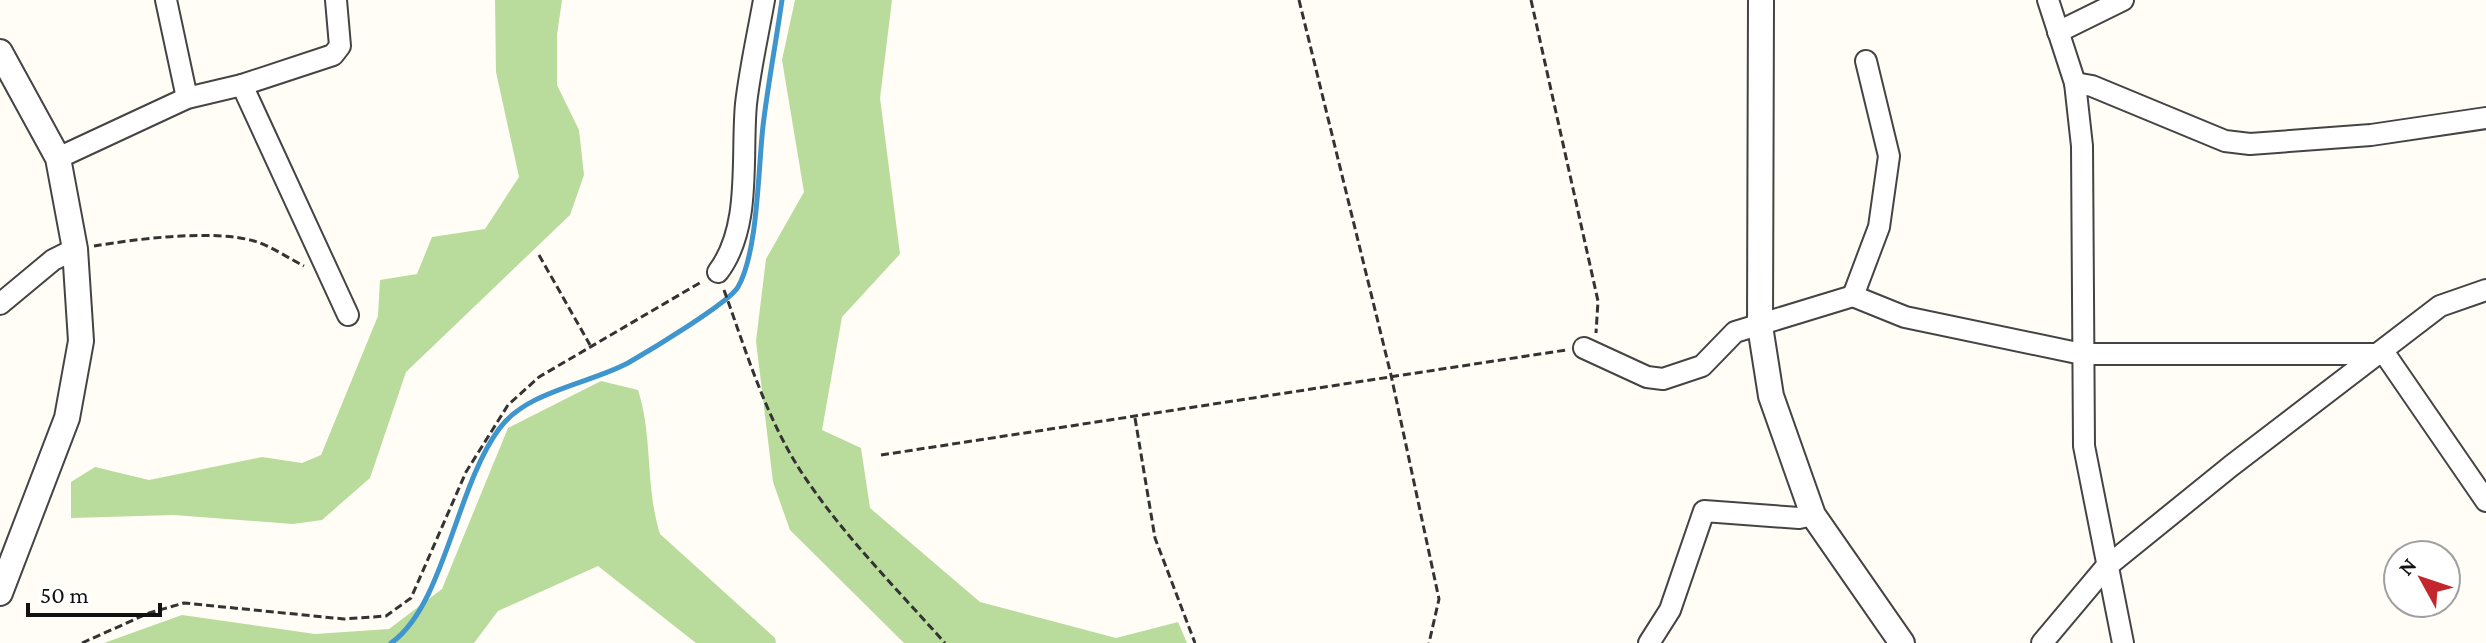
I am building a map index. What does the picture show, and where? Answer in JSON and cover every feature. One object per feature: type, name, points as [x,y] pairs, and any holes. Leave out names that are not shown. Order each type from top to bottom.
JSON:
[{"type":"street","points":[[166,0],[187,98]]},
{"type":"street","points":[[58,158],[187,98],[242,85],[333,55],[340,46],[336,0]]},
{"type":"street","points":[[718,272],[732,254],[740,218],[747,102],[764,0]]},
{"type":"street","points":[[1761,0],[1760,326],[1771,396],[1813,515],[1902,643]]},
{"type":"street","points":[[2048,0],[2075,83],[2082,146],[2084,446],[2105,568],[2123,643]]},
{"type":"street","points":[[2058,32],[2123,0]]},
{"type":"street","points":[[0,52],[58,158],[75,249],[81,341],[67,418],[0,593]]},
{"type":"street","points":[[1853,296],[1879,227],[1889,156],[1866,61]]},
{"type":"street","points":[[2075,83],[2092,86],[2225,141],[2250,144],[2371,135],[2486,118]]},
{"type":"street","points":[[242,85],[348,315]]},
{"type":"street","points":[[0,304],[53,260],[75,249]]},
{"type":"street","points":[[2042,643],[2105,568],[2440,306],[2486,290]]},
{"type":"street","points":[[1590,350],[1647,377],[1663,379],[1702,366],[1735,332],[1853,296],[1905,317],[2082,354],[2379,354],[2387,357],[2486,501]]},
{"type":"street","points":[[1649,643],[1670,610],[1704,511],[1799,518],[1813,515]]},
{"type":"path","points":[[1299,0],[1391,375],[1439,599],[1429,643]]},
{"type":"path","points":[[881,455],[1135,418],[1391,375],[1590,350],[1598,301],[1531,0]]},
{"type":"path","points":[[75,249],[135,239],[204,237],[254,241],[329,278]]},
{"type":"path","points":[[539,255],[590,345]]},
{"type":"path","points":[[82,643],[149,613],[184,603],[344,619],[386,616],[411,598],[466,472],[508,405],[539,377],[718,272],[770,413],[799,469],[844,530],[945,643]]},
{"type":"path","points":[[1135,418],[1155,538],[1195,643]]},
{"type":"green space","points":[[495,0],[562,0],[557,35],[557,85],[579,130],[584,175],[570,215],[406,372],[370,478],[322,520],[293,524],[174,515],[71,518],[71,482],[95,467],[149,480],[262,457],[302,463],[321,455],[378,316],[380,280],[417,274],[432,237],[485,229],[519,177],[496,72]]},
{"type":"green space","points":[[795,0],[892,0],[880,98],[900,254],[842,317],[822,430],[861,448],[870,508],[980,602],[1116,638],[1178,622],[1187,643],[904,643],[790,530],[773,482],[756,341],[766,259],[804,192],[782,60]]},
{"type":"green space","points":[[601,381],[638,390],[646,425],[652,498],[660,534],[775,638],[776,643],[696,643],[598,566],[498,611],[474,643],[104,643],[182,615],[315,634],[389,629],[442,589],[508,428]]},
{"type":"waterway","points":[[391,643],[409,626],[424,602],[484,453],[511,416],[541,397],[628,363],[704,315],[738,287],[750,253],[763,126],[782,0]]}]
